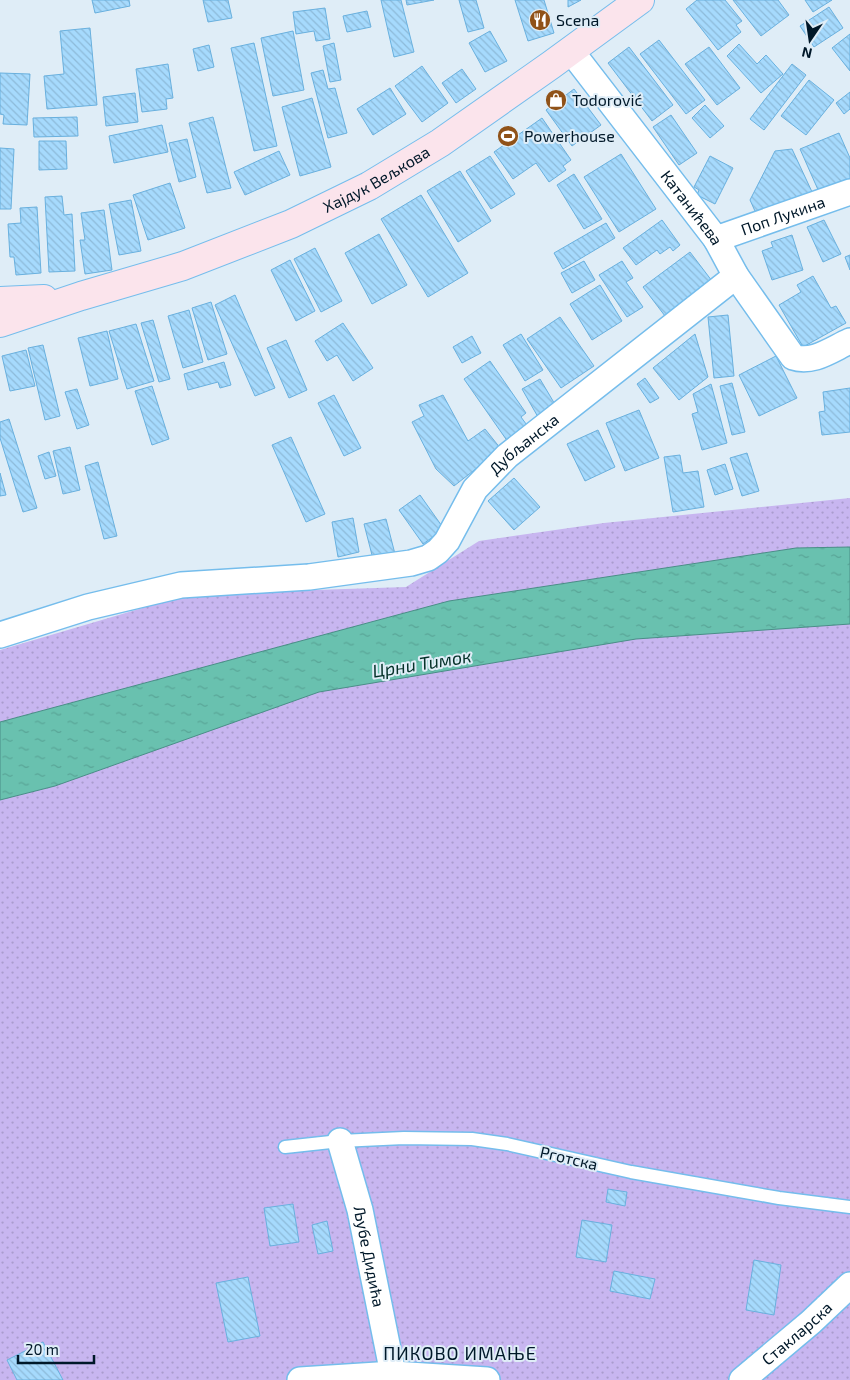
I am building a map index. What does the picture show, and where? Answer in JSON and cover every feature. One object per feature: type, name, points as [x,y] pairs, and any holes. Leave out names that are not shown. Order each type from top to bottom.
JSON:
[{"type":"street","name":"Хајдук Вељкова","points":[[0,323],[81,296],[183,266],[291,224],[369,186],[440,143],[640,0]]},
{"type":"street","name":"Катанићева","points":[[571,51],[716,239],[736,276],[793,357],[810,360],[850,341]]},
{"type":"street","name":"Поп Лукина","points":[[716,239],[850,192]]},
{"type":"street","name":"Дубљанска","points":[[0,635],[88,607],[180,586],[310,577],[411,563],[428,558],[447,541],[475,490],[507,456],[736,276]]},
{"type":"street","name":"Хајдук Вељкова","points":[[0,301],[81,296]]},
{"type":"street","name":"Љубе Дидића","points":[[340,1140],[360,1210],[393,1374]]},
{"type":"street","name":"Стакларска","points":[[742,1380],[811,1322],[850,1285]]},
{"type":"street","points":[[300,1380],[393,1374],[487,1380]]},
{"type":"lane","name":"Рготска","points":[[285,1147],[340,1140],[404,1138],[472,1139],[507,1144],[631,1172],[779,1198],[850,1207]]},
{"type":"shaded area","points":[[850,498],[850,1380],[0,1380],[0,650],[190,594],[406,587],[479,541],[604,523]]},
{"type":"water","name":"Црни Тимок","points":[[850,547],[850,624],[636,639],[319,692],[55,786],[0,800],[0,722],[449,601],[796,548]]},
{"type":"building","points":[[92,0],[129,0],[130,6],[95,13]]},
{"type":"building","points":[[203,0],[228,0],[232,18],[208,22]]},
{"type":"building","points":[[381,0],[401,0],[414,52],[394,57]]},
{"type":"building","points":[[406,0],[434,0],[407,5]]},
{"type":"building","points":[[459,0],[476,0],[484,28],[468,32]]},
{"type":"building","points":[[515,0],[544,0],[554,33],[528,41]]},
{"type":"building","points":[[568,0],[581,0],[568,7]]},
{"type":"building","points":[[697,0],[725,0],[742,21],[736,25],[741,32],[718,50],[686,9]]},
{"type":"building","points":[[733,0],[778,0],[789,15],[761,36]]},
{"type":"building","points":[[805,0],[832,0],[813,12]]},
{"type":"building","points":[[829,7],[843,28],[814,47],[800,26]]},
{"type":"building","points":[[325,8],[330,39],[316,41],[314,31],[296,34],[293,12]]},
{"type":"building","points":[[367,11],[371,27],[347,32],[343,16]]},
{"type":"building","points":[[90,28],[97,105],[47,109],[44,76],[64,74],[60,31]]},
{"type":"building","points":[[293,31],[304,90],[273,96],[261,38]]},
{"type":"building","points":[[490,31],[507,61],[485,72],[469,43]]},
{"type":"building","points":[[850,34],[850,71],[832,48]]},
{"type":"building","points":[[659,40],[705,100],[686,114],[640,54]]},
{"type":"building","points":[[254,43],[277,146],[254,151],[231,48]]},
{"type":"building","points":[[334,43],[341,80],[330,82],[323,46]]},
{"type":"building","points":[[739,44],[757,64],[766,55],[783,74],[761,93],[727,56]]},
{"type":"building","points":[[209,45],[214,67],[198,71],[193,49]]},
{"type":"building","points":[[629,47],[673,105],[652,121],[608,63]]},
{"type":"building","points":[[709,47],[740,88],[717,105],[685,64]]},
{"type":"building","points":[[168,64],[173,98],[166,99],[167,109],[142,112],[136,69]]},
{"type":"building","points":[[792,64],[806,75],[764,130],[750,119]]},
{"type":"building","points":[[422,66],[448,103],[422,122],[395,86]]},
{"type":"building","points":[[462,69],[476,89],[456,103],[442,83]]},
{"type":"building","points":[[323,70],[328,89],[335,88],[347,133],[328,138],[311,73]]},
{"type":"building","points":[[0,73],[30,74],[27,125],[3,124],[4,115],[0,114]]},
{"type":"building","points":[[809,80],[834,100],[806,135],[781,116]]},
{"type":"building","points":[[390,88],[406,114],[373,135],[357,109]]},
{"type":"building","points":[[574,89],[601,125],[572,146],[546,110]]},
{"type":"building","points":[[850,92],[850,109],[844,114],[836,103]]},
{"type":"building","points":[[135,93],[138,122],[106,126],[103,97]]},
{"type":"building","points":[[312,98],[331,167],[300,176],[282,107]]},
{"type":"building","points":[[705,105],[724,126],[710,138],[692,118]]},
{"type":"building","points":[[671,115],[697,153],[679,165],[653,127]]},
{"type":"building","points":[[77,117],[78,136],[34,137],[33,118]]},
{"type":"building","points":[[213,117],[231,188],[207,193],[189,123]]},
{"type":"building","points":[[542,118],[571,160],[563,166],[566,170],[549,182],[536,163],[513,179],[494,152]]},
{"type":"building","points":[[162,125],[168,152],[114,163],[109,136]]},
{"type":"building","points":[[839,133],[850,158],[850,179],[819,192],[800,149]]},
{"type":"building","points":[[187,139],[196,177],[179,182],[169,143]]},
{"type":"building","points":[[39,141],[66,141],[67,169],[39,170]]},
{"type":"building","points":[[0,148],[14,149],[11,209],[0,209]]},
{"type":"building","points":[[792,149],[813,194],[759,220],[750,200],[775,151]]},
{"type":"building","points":[[279,151],[290,175],[245,195],[234,172]]},
{"type":"building","points":[[621,154],[656,209],[619,232],[584,177]]},
{"type":"building","points":[[490,156],[515,194],[491,209],[466,171]]},
{"type":"building","points":[[710,156],[733,168],[715,204],[697,195],[699,190],[694,187]]},
{"type":"building","points":[[460,171],[491,221],[458,242],[427,191]]},
{"type":"building","points":[[574,174],[602,219],[584,229],[557,185]]},
{"type":"building","points":[[170,183],[185,228],[148,240],[133,195]]},
{"type":"building","points":[[421,195],[468,273],[428,297],[381,219]]},
{"type":"building","points":[[62,196],[64,215],[72,214],[75,271],[49,272],[45,197]]},
{"type":"building","points":[[131,200],[141,251],[119,255],[109,204]]},
{"type":"building","points":[[37,207],[41,273],[16,275],[14,257],[10,257],[8,224],[21,223],[20,208]]},
{"type":"building","points":[[104,210],[112,270],[85,274],[80,240],[85,240],[81,213]]},
{"type":"building","points":[[662,220],[680,245],[673,251],[670,247],[660,254],[657,250],[636,265],[623,248]]},
{"type":"building","points":[[824,220],[841,254],[823,262],[807,227]]},
{"type":"building","points":[[606,223],[615,238],[563,269],[554,253]]},
{"type":"building","points":[[379,234],[407,285],[372,304],[345,253]]},
{"type":"building","points":[[792,235],[803,270],[772,280],[762,251],[773,247],[771,242]]},
{"type":"building","points":[[315,248],[342,301],[321,312],[294,259]]},
{"type":"building","points":[[690,252],[712,281],[665,316],[643,287]]},
{"type":"building","points":[[850,255],[850,270],[845,257]]},
{"type":"building","points":[[290,260],[315,311],[296,321],[271,270]]},
{"type":"building","points":[[584,261],[595,280],[572,293],[561,273]]},
{"type":"building","points":[[622,261],[633,278],[626,282],[643,307],[627,317],[599,275]]},
{"type":"building","points":[[813,276],[831,308],[836,306],[846,323],[803,347],[779,305],[801,292],[797,285]]},
{"type":"building","points":[[600,285],[622,321],[592,340],[570,304]]},
{"type":"building","points":[[235,295],[275,388],[255,396],[215,305]]},
{"type":"building","points":[[211,302],[227,354],[208,360],[192,308]]},
{"type":"building","points":[[189,310],[203,362],[183,368],[168,316]]},
{"type":"building","points":[[728,315],[734,376],[714,378],[708,317]]},
{"type":"building","points":[[560,317],[594,366],[561,388],[527,339]]},
{"type":"building","points":[[153,320],[170,379],[159,382],[141,323]]},
{"type":"building","points":[[343,323],[373,368],[353,381],[337,355],[327,361],[315,341]]},
{"type":"building","points":[[136,324],[154,381],[127,389],[109,331]]},
{"type":"building","points":[[107,331],[118,379],[90,386],[78,338]]},
{"type":"building","points":[[521,334],[543,370],[525,381],[503,345]]},
{"type":"building","points":[[695,334],[708,377],[679,400],[653,368]]},
{"type":"building","points":[[472,336],[481,353],[462,363],[453,347]]},
{"type":"building","points":[[286,340],[307,390],[289,398],[267,348]]},
{"type":"building","points":[[43,345],[60,416],[45,420],[28,348]]},
{"type":"building","points":[[26,350],[35,386],[10,391],[2,356]]},
{"type":"building","points":[[776,356],[797,398],[759,416],[739,375]]},
{"type":"building","points":[[490,361],[526,413],[521,417],[529,428],[508,442],[464,379]]},
{"type":"building","points":[[224,362],[231,385],[220,388],[218,382],[188,390],[184,374]]},
{"type":"building","points":[[645,378],[659,398],[650,403],[637,384]]},
{"type":"building","points":[[540,379],[556,406],[538,417],[522,389]]},
{"type":"building","points":[[732,383],[745,432],[732,435],[720,386]]},
{"type":"building","points":[[711,384],[727,443],[702,450],[692,414],[698,412],[693,394]]},
{"type":"building","points":[[152,386],[169,439],[152,445],[135,391]]},
{"type":"building","points":[[850,388],[850,432],[822,435],[819,412],[825,411],[823,392]]},
{"type":"building","points":[[77,389],[89,425],[77,429],[65,392]]},
{"type":"building","points":[[334,395],[361,448],[344,456],[318,403]]},
{"type":"building","points":[[443,395],[468,441],[485,429],[501,449],[454,486],[436,469],[412,422],[424,416],[419,405]]},
{"type":"building","points":[[639,410],[659,458],[625,471],[606,423]]},
{"type":"building","points":[[9,419],[37,508],[23,512],[0,438],[0,422]]},
{"type":"building","points":[[598,430],[615,467],[585,481],[567,444]]},
{"type":"building","points":[[291,437],[325,514],[306,522],[272,445]]},
{"type":"building","points":[[70,447],[80,490],[63,494],[53,451]]},
{"type":"building","points":[[49,452],[56,476],[45,479],[38,456]]},
{"type":"building","points":[[747,453],[759,491],[742,496],[730,458]]},
{"type":"building","points":[[680,455],[683,473],[698,471],[704,507],[673,512],[664,457]]},
{"type":"building","points":[[98,462],[117,536],[104,539],[85,466]]},
{"type":"building","points":[[725,464],[733,489],[715,495],[707,470]]},
{"type":"building","points":[[0,473],[6,495],[0,496]]},
{"type":"building","points":[[514,478],[540,507],[514,530],[488,501]]},
{"type":"building","points":[[420,495],[444,529],[423,544],[399,510]]},
{"type":"building","points":[[353,518],[359,552],[338,557],[332,522]]},
{"type":"building","points":[[386,519],[395,554],[373,559],[364,524]]},
{"type":"building","points":[[608,1189],[627,1192],[625,1206],[606,1202]]},
{"type":"building","points":[[293,1204],[299,1242],[270,1246],[264,1208]]},
{"type":"building","points":[[582,1220],[612,1225],[606,1262],[576,1257]]},
{"type":"building","points":[[327,1221],[333,1251],[318,1254],[312,1225]]},
{"type":"building","points":[[754,1260],[781,1265],[774,1315],[746,1310]]},
{"type":"building","points":[[614,1271],[655,1279],[650,1299],[610,1291]]},
{"type":"building","points":[[248,1277],[260,1336],[228,1342],[216,1283]]},
{"type":"building","points":[[43,1342],[63,1380],[17,1380],[7,1360]]},
{"type":"place","name":"Scena","points":[[540,20]]},
{"type":"place","name":"Todorović","points":[[556,100]]},
{"type":"place","name":"Powerhouse","points":[[508,136]]},
{"type":"district","name":"ПИКОВО ИМАЊЕ","points":[[460,1354]]}]
